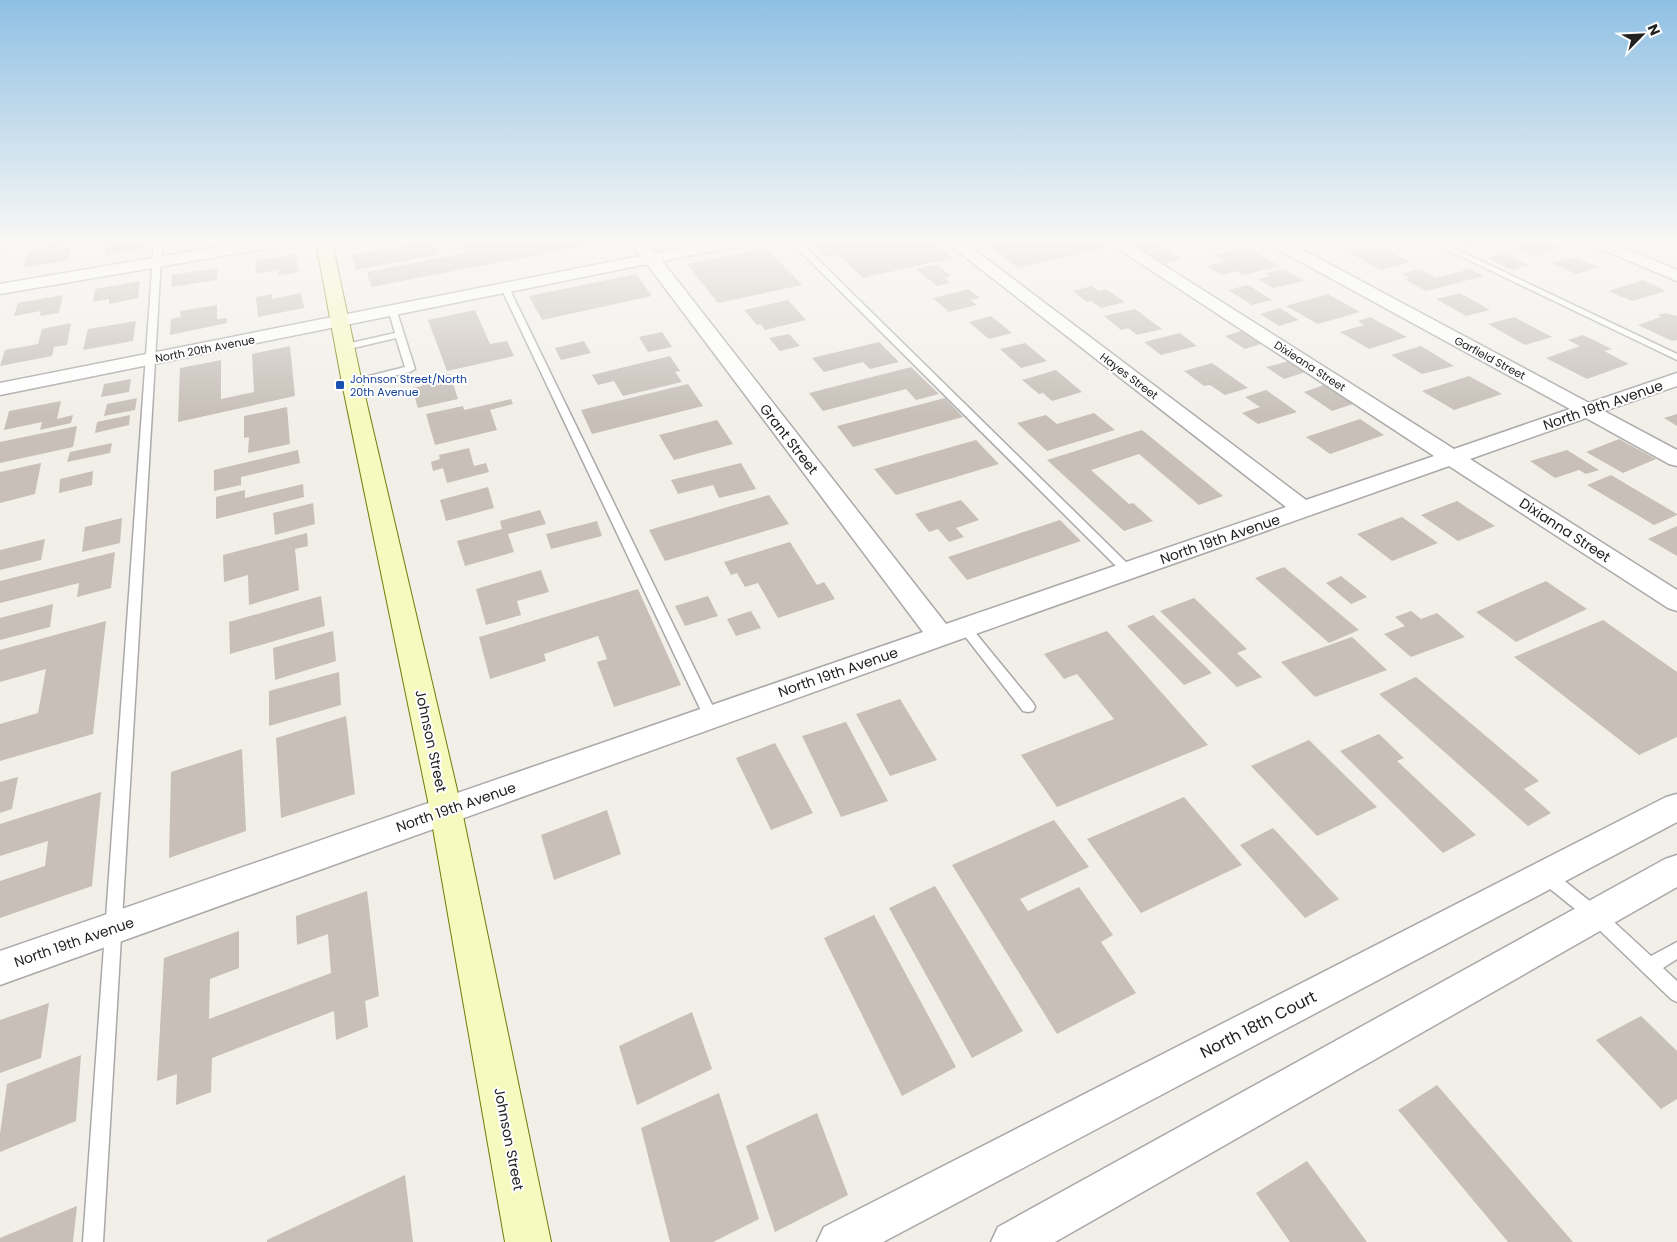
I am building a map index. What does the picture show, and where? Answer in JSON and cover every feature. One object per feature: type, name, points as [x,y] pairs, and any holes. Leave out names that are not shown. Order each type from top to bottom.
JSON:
[{"type":"street","name":"Johnson Street","points":[[335,300],[446,811],[528,1242]]},
{"type":"street","name":"North 20th Avenue","points":[[0,389],[450,300]]},
{"type":"street","name":"Grant Street","points":[[685,300],[953,632]]},
{"type":"street","name":"Hayes Street","points":[[1030,300],[1304,510]]},
{"type":"street","name":"Dixieana Street","points":[[1206,300],[1453,458]]},
{"type":"street","name":"Garfield Street","points":[[1383,300],[1677,459]]},
{"type":"street","name":"North 19th Avenue","points":[[0,968],[1677,379]]},
{"type":"street","name":"Dixianna Street","points":[[1453,458],[1677,602]]},
{"type":"street","name":"North 18th Court","points":[[839,1242],[1677,806]]},
{"type":"street","points":[[1013,1242],[1677,870]]},
{"type":"lane","points":[[93,1242],[115,927],[154,300]]},
{"type":"lane","points":[[512,300],[711,717]]},
{"type":"lane","points":[[854,300],[1128,571]]},
{"type":"lane","points":[[1557,300],[1677,357]]},
{"type":"lane","points":[[352,383],[410,369],[393,312]]},
{"type":"lane","points":[[344,347],[400,335]]},
{"type":"lane","points":[[953,632],[1028,707]]},
{"type":"lane","points":[[1545,875],[1596,916],[1677,993]]},
{"type":"lane","points":[[1649,966],[1677,950]]},
{"type":"building","points":[[35,300],[62,300],[59,313],[40,316],[41,311],[14,316],[18,303]]},
{"type":"building","points":[[109,300],[129,300],[109,304]]},
{"type":"building","points":[[256,300],[302,300],[304,308],[258,317]]},
{"type":"building","points":[[531,300],[634,300],[542,320]]},
{"type":"building","points":[[716,300],[732,300],[718,303]]},
{"type":"building","points":[[788,300],[806,320],[765,330],[761,324],[757,325],[744,310]]},
{"type":"building","points":[[935,300],[970,300],[977,305],[949,312]]},
{"type":"building","points":[[1084,300],[1122,300],[1125,302],[1101,308],[1091,301],[1087,302]]},
{"type":"building","points":[[1244,300],[1272,300],[1252,305]]},
{"type":"building","points":[[1307,300],[1339,300],[1360,312],[1318,324],[1286,306]]},
{"type":"building","points":[[1438,300],[1472,300],[1490,310],[1466,316]]},
{"type":"building","points":[[217,305],[217,319],[227,318],[227,323],[170,335],[171,319],[181,317],[180,311]]},
{"type":"building","points":[[1280,308],[1299,320],[1279,326],[1260,314]]},
{"type":"building","points":[[1135,309],[1162,329],[1137,335],[1128,328],[1121,330],[1104,316]]},
{"type":"building","points":[[475,310],[490,344],[507,341],[514,356],[447,371],[428,320]]},
{"type":"building","points":[[1665,313],[1677,316],[1677,340],[1672,341],[1638,325],[1661,317],[1658,315]]},
{"type":"building","points":[[991,316],[1012,333],[989,339],[969,322]]},
{"type":"building","points":[[1370,317],[1407,337],[1369,349],[1340,332],[1364,325],[1358,321]]},
{"type":"building","points":[[1514,317],[1552,337],[1525,345],[1488,324]]},
{"type":"building","points":[[136,321],[133,341],[83,350],[88,329]]},
{"type":"building","points":[[71,323],[67,345],[54,347],[52,356],[0,366],[5,350],[38,344],[42,329]]},
{"type":"building","points":[[1241,331],[1261,344],[1245,349],[1225,336]]},
{"type":"building","points":[[662,332],[672,347],[648,352],[639,337]]},
{"type":"building","points":[[1180,333],[1197,346],[1161,355],[1144,342]]},
{"type":"building","points":[[789,334],[800,346],[780,351],[769,338]]},
{"type":"building","points":[[1583,335],[1612,349],[1604,351],[1629,364],[1587,379],[1546,358],[1580,346],[1568,340]]},
{"type":"building","points":[[584,341],[591,353],[561,360],[555,348]]},
{"type":"building","points":[[879,342],[899,362],[870,369],[863,362],[824,372],[812,358]]},
{"type":"building","points":[[1025,343],[1047,361],[1021,368],[1000,349]]},
{"type":"building","points":[[290,346],[295,396],[178,422],[180,368],[221,360],[221,399],[254,392],[252,354]]},
{"type":"building","points":[[1421,346],[1454,366],[1422,374],[1391,355]]},
{"type":"building","points":[[670,356],[680,371],[675,372],[682,382],[623,396],[614,381],[598,385],[592,375]]},
{"type":"building","points":[[1289,361],[1306,372],[1284,379],[1266,367]]},
{"type":"building","points":[[1212,363],[1248,388],[1225,395],[1210,385],[1204,386],[1184,371]]},
{"type":"building","points":[[911,367],[939,394],[916,400],[906,389],[823,411],[809,393]]},
{"type":"building","points":[[1056,370],[1082,392],[1052,401],[1043,393],[1039,394],[1022,380]]},
{"type":"building","points":[[450,374],[458,399],[418,408],[412,388],[422,386],[420,381]]},
{"type":"building","points":[[1469,376],[1502,394],[1454,410],[1422,391]]},
{"type":"building","points":[[131,379],[129,392],[101,397],[104,384]]},
{"type":"building","points":[[688,384],[703,406],[592,434],[581,410]]},
{"type":"building","points":[[1324,385],[1353,404],[1332,411],[1304,392]]},
{"type":"building","points":[[1266,390],[1297,412],[1258,424],[1242,413],[1260,407],[1245,397]]},
{"type":"building","points":[[137,398],[135,410],[104,416],[107,404]]},
{"type":"building","points":[[945,398],[963,417],[853,447],[837,426]]},
{"type":"building","points":[[511,399],[513,404],[490,410],[497,430],[435,445],[426,414],[463,406],[464,410]]},
{"type":"building","points":[[61,401],[57,419],[73,415],[71,423],[40,430],[42,422],[4,430],[9,411]]},
{"type":"building","points":[[287,407],[290,444],[248,453],[249,437],[244,438],[244,416]]},
{"type":"building","points":[[1094,413],[1115,430],[1047,451],[1017,423],[1046,415],[1057,424]]},
{"type":"building","points":[[1677,414],[1677,426],[1664,418]]},
{"type":"building","points":[[130,415],[129,425],[95,433],[97,422]]},
{"type":"building","points":[[1360,419],[1384,435],[1330,454],[1306,437]]},
{"type":"building","points":[[717,420],[733,444],[674,460],[659,435]]},
{"type":"building","points":[[77,426],[73,447],[0,463],[0,442]]},
{"type":"building","points":[[1142,430],[1223,496],[1199,505],[1139,454],[1091,470],[1129,504],[1133,503],[1153,521],[1124,531],[1047,460]]},
{"type":"building","points":[[1619,439],[1656,459],[1623,473],[1586,452]]},
{"type":"building","points":[[976,440],[999,464],[896,495],[874,469]]},
{"type":"building","points":[[112,443],[110,453],[67,462],[70,452]]},
{"type":"building","points":[[469,448],[474,466],[486,463],[489,472],[447,483],[443,468],[433,471],[431,462],[440,459],[439,455]]},
{"type":"building","points":[[298,450],[300,463],[241,477],[241,485],[214,491],[214,470]]},
{"type":"building","points":[[1567,450],[1599,470],[1586,474],[1579,470],[1555,478],[1530,461]]},
{"type":"building","points":[[41,463],[35,494],[0,503],[0,472]]},
{"type":"building","points":[[741,463],[756,489],[719,498],[713,485],[678,494],[671,480]]},
{"type":"building","points":[[93,471],[92,485],[59,493],[60,479]]},
{"type":"building","points":[[1611,475],[1677,515],[1654,525],[1587,485]]},
{"type":"building","points":[[303,484],[304,497],[216,519],[216,497],[245,490],[245,498]]},
{"type":"building","points":[[488,487],[494,508],[446,521],[440,500]]},
{"type":"building","points":[[769,495],[789,524],[665,561],[649,530]]},
{"type":"building","points":[[961,500],[979,520],[956,528],[964,537],[949,542],[938,529],[929,532],[915,514]]},
{"type":"building","points":[[1457,501],[1495,526],[1458,541],[1421,515]]},
{"type":"building","points":[[313,503],[315,524],[275,535],[273,513]]},
{"type":"building","points":[[540,510],[546,524],[508,534],[514,552],[465,566],[457,541],[502,529],[500,521]]},
{"type":"building","points":[[1402,517],[1438,543],[1392,561],[1357,534]]},
{"type":"building","points":[[122,518],[120,543],[82,552],[85,527]]},
{"type":"building","points":[[1060,520],[1081,541],[967,580],[948,557]]},
{"type":"building","points":[[597,521],[602,536],[551,549],[546,534]]},
{"type":"building","points":[[1677,526],[1677,556],[1648,539]]},
{"type":"building","points":[[307,533],[308,546],[295,549],[299,590],[249,605],[248,575],[224,582],[223,555]]},
{"type":"building","points":[[45,539],[41,560],[0,570],[0,550]]},
{"type":"building","points":[[790,542],[817,585],[824,582],[835,599],[778,618],[758,583],[745,587],[737,573],[731,575],[724,562]]},
{"type":"building","points":[[115,552],[111,588],[77,597],[79,583],[0,603],[0,581]]},
{"type":"building","points":[[1284,567],[1359,630],[1329,643],[1255,578]]},
{"type":"building","points":[[541,570],[549,592],[517,601],[521,615],[486,625],[476,589]]},
{"type":"building","points":[[1341,576],[1367,597],[1351,604],[1326,583]]},
{"type":"building","points":[[1546,581],[1587,609],[1516,642],[1476,612]]},
{"type":"building","points":[[638,589],[681,685],[614,707],[597,662],[607,659],[598,636],[544,654],[546,661],[490,679],[479,637]]},
{"type":"building","points":[[321,596],[325,626],[230,654],[229,622]]},
{"type":"building","points":[[708,596],[718,616],[685,626],[675,606]]},
{"type":"building","points":[[1194,598],[1247,649],[1237,653],[1262,677],[1237,687],[1160,611]]},
{"type":"building","points":[[53,604],[50,627],[0,640],[0,618]]},
{"type":"building","points":[[751,611],[761,628],[736,636],[727,619]]},
{"type":"building","points":[[1411,611],[1421,619],[1437,613],[1465,637],[1411,657],[1384,634],[1405,626],[1395,617]]},
{"type":"building","points":[[1153,615],[1212,673],[1184,685],[1127,626]]},
{"type":"building","points":[[1603,620],[1677,672],[1677,737],[1639,755],[1514,657]]},
{"type":"building","points":[[106,621],[93,734],[0,761],[0,724],[38,713],[46,669],[0,682],[0,650]]},
{"type":"building","points":[[333,631],[336,661],[275,680],[273,648]]},
{"type":"building","points":[[1107,631],[1208,745],[1057,807],[1021,755],[1114,719],[1077,674],[1064,679],[1044,654]]},
{"type":"building","points":[[1352,637],[1387,670],[1315,697],[1281,662]]},
{"type":"building","points":[[339,672],[341,705],[269,726],[269,691]]},
{"type":"building","points":[[1416,677],[1539,781],[1524,789],[1551,813],[1528,826],[1379,694]]},
{"type":"building","points":[[900,699],[937,760],[890,776],[856,714]]},
{"type":"building","points":[[346,716],[355,794],[281,818],[276,738]]},
{"type":"building","points":[[846,722],[888,801],[841,817],[802,736]]},
{"type":"building","points":[[1379,734],[1404,758],[1397,761],[1476,835],[1443,853],[1340,751]]},
{"type":"building","points":[[1309,740],[1377,807],[1317,836],[1251,766]]},
{"type":"building","points":[[775,743],[813,813],[771,830],[736,758]]},
{"type":"building","points":[[242,749],[246,831],[169,858],[171,772]]},
{"type":"building","points":[[18,777],[12,809],[0,813],[0,782]]},
{"type":"building","points":[[101,792],[92,886],[0,918],[0,881],[45,866],[48,841],[0,856],[0,824]]},
{"type":"building","points":[[1184,797],[1242,865],[1141,913],[1087,839]]},
{"type":"building","points":[[607,810],[621,854],[554,880],[541,835]]},
{"type":"building","points":[[1054,820],[1089,867],[1020,899],[1028,911],[1079,887],[1113,935],[1101,942],[1136,993],[1057,1034],[952,865]]},
{"type":"building","points":[[1273,828],[1339,899],[1305,918],[1240,845]]},
{"type":"building","points":[[935,886],[1023,1031],[972,1058],[889,908]]},
{"type":"building","points":[[367,891],[379,996],[365,1001],[368,1027],[336,1040],[334,1011],[212,1058],[211,1092],[176,1105],[177,1074],[157,1081],[164,958],[239,931],[239,968],[210,979],[209,1019],[331,973],[328,934],[297,945],[296,916]]},
{"type":"building","points":[[874,915],[956,1067],[902,1096],[824,938]]},
{"type":"building","points":[[49,1003],[41,1058],[0,1073],[0,1020]]},
{"type":"building","points":[[692,1012],[712,1069],[637,1105],[619,1046]]},
{"type":"building","points":[[1641,1016],[1677,1051],[1677,1099],[1661,1109],[1596,1040]]},
{"type":"building","points":[[81,1055],[76,1121],[0,1152],[0,1134],[7,1084]]},
{"type":"building","points":[[1437,1085],[1573,1242],[1508,1242],[1398,1110]]},
{"type":"building","points":[[719,1093],[759,1219],[713,1242],[670,1242],[641,1128]]},
{"type":"building","points":[[817,1113],[848,1195],[775,1232],[746,1146]]},
{"type":"building","points":[[1307,1161],[1367,1242],[1290,1242],[1256,1193]]},
{"type":"building","points":[[405,1175],[413,1242],[267,1242],[267,1240]]},
{"type":"building","points":[[77,1206],[73,1242],[0,1242],[0,1238]]},
{"type":"place","name":"Johnson Street/North 20th Avenue","points":[[340,385]]}]
